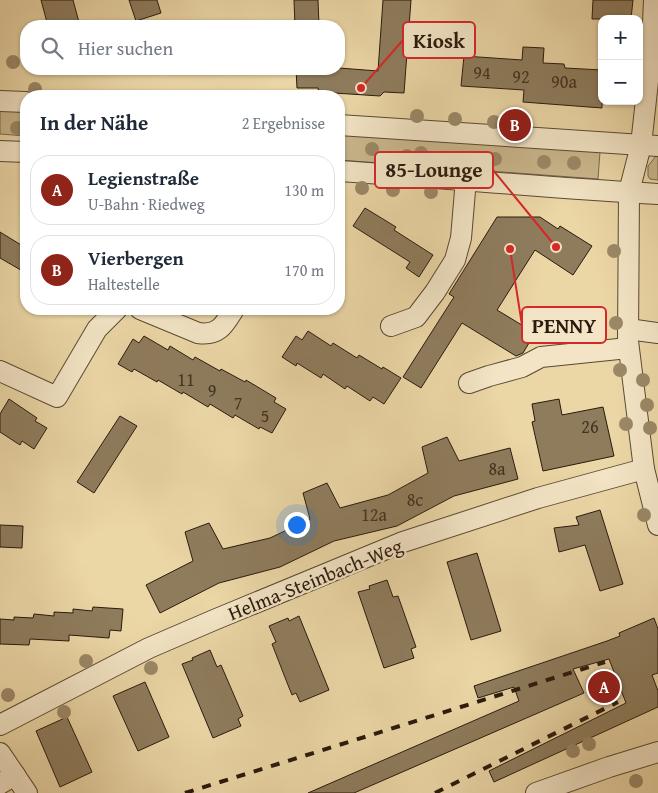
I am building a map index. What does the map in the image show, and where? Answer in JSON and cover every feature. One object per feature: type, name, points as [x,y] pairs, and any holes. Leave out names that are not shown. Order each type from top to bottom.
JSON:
[{"type":"street","points":[[654,0],[650,146],[629,192],[628,338],[644,469],[658,525]]},
{"type":"street","points":[[0,101],[20,102]]},
{"type":"street","points":[[345,125],[650,146]]},
{"type":"street","points":[[0,151],[20,152]]},
{"type":"street","points":[[345,171],[658,194]]},
{"type":"street","points":[[391,326],[416,317],[435,292],[455,260],[461,238],[466,179]]},
{"type":"street","points":[[0,371],[57,397],[97,329],[111,315]]},
{"type":"street","points":[[154,315],[198,333],[209,334],[217,331],[230,315]]},
{"type":"street","points":[[469,383],[522,367],[541,357],[658,333]]},
{"type":"street","name":"Helma-Steinbach-Weg","points":[[0,725],[149,648],[403,542],[538,498],[644,469]]},
{"type":"street","points":[[536,793],[658,752]]},
{"type":"street","points":[[0,754],[8,780],[27,793]]},
{"type":"shaded area","points":[[0,110],[20,112],[20,136],[0,134]]},
{"type":"shaded area","points":[[345,134],[600,152],[598,179],[345,160]]},
{"type":"shaded area","points":[[656,156],[658,157],[658,180],[650,179],[648,176],[648,166]]},
{"type":"building","points":[[41,0],[73,0],[78,20],[46,20]]},
{"type":"building","points":[[129,0],[157,0],[161,13],[136,20]]},
{"type":"building","points":[[294,0],[318,0],[319,20],[295,20]]},
{"type":"building","points":[[383,0],[411,0],[404,93],[384,92],[380,96],[345,94],[345,90],[297,88],[296,75],[345,75],[345,68],[378,71]]},
{"type":"building","points":[[593,0],[633,0],[631,15],[598,15],[598,19],[592,19]]},
{"type":"building","points":[[523,47],[544,48],[543,63],[564,64],[565,68],[598,70],[598,105],[602,105],[602,108],[523,102],[524,90],[461,86],[464,56],[522,60]]},
{"type":"building","points":[[365,208],[396,227],[394,230],[433,255],[419,277],[406,268],[410,262],[353,226]]},
{"type":"building","points":[[497,217],[540,217],[558,229],[560,226],[592,246],[573,275],[535,250],[497,310],[535,333],[523,353],[516,356],[462,323],[421,388],[403,377],[454,297],[449,294]]},
{"type":"building","points":[[0,232],[20,244],[20,270],[0,258]]},
{"type":"building","points":[[308,331],[331,346],[333,343],[357,358],[359,355],[401,378],[384,404],[373,397],[370,401],[347,386],[345,389],[323,374],[321,378],[297,363],[296,366],[282,357],[296,336],[302,340]]},
{"type":"building","points":[[144,336],[168,350],[170,346],[193,360],[195,357],[220,371],[221,369],[245,382],[246,380],[276,398],[274,402],[286,409],[272,433],[260,427],[259,429],[235,415],[233,418],[210,404],[208,407],[158,380],[157,382],[134,369],[132,372],[118,364],[133,339],[139,343]]},
{"type":"building","points":[[9,399],[37,418],[35,421],[47,428],[34,449],[22,441],[20,445],[0,432],[0,414]]},
{"type":"building","points":[[559,399],[562,415],[603,407],[614,456],[543,471],[532,422],[535,421],[532,404]]},
{"type":"building","points":[[120,416],[137,426],[94,493],[77,482]]},
{"type":"building","points":[[447,437],[459,461],[510,448],[518,479],[454,496],[397,526],[334,541],[280,567],[219,583],[160,613],[146,585],[193,561],[185,532],[209,523],[223,549],[270,538],[310,519],[303,493],[327,483],[340,508],[388,495],[428,473],[422,447]]},
{"type":"building","points":[[600,510],[623,584],[600,591],[585,545],[559,552],[554,528],[579,525],[576,517]]},
{"type":"building","points":[[0,525],[23,526],[22,548],[0,547]]},
{"type":"building","points":[[477,553],[501,631],[471,640],[447,562]]},
{"type":"building","points":[[387,580],[393,597],[398,596],[416,647],[411,649],[414,658],[384,668],[358,592],[370,589],[369,586]]},
{"type":"building","points":[[93,607],[123,609],[121,631],[110,630],[109,638],[69,635],[69,641],[30,639],[29,645],[0,644],[0,619],[14,620],[14,617],[33,618],[34,614],[54,616],[54,612],[73,613],[73,609],[92,611]]},
{"type":"building","points":[[299,616],[329,690],[300,702],[296,693],[292,695],[272,644],[276,642],[269,626],[288,618],[289,621]]},
{"type":"building","points":[[654,618],[658,629],[658,673],[652,675],[658,691],[658,707],[494,782],[489,771],[626,703],[609,659],[573,669],[584,693],[354,793],[308,793],[519,701],[514,687],[478,698],[474,686],[607,641],[620,636],[619,633]]},
{"type":"building","points":[[210,650],[217,667],[221,665],[243,716],[238,719],[241,726],[213,738],[182,664]]},
{"type":"building","points":[[145,682],[169,737],[138,751],[113,696]]},
{"type":"building","points":[[67,717],[92,772],[60,787],[36,731]]},
{"type":"railway","points":[[185,793],[605,662]]},
{"type":"railway","points":[[435,793],[618,702]]},
{"type":"place","name":"Kiosk","points":[[361,88]]},
{"type":"place","name":"Vierbergen","points":[[515,125]]},
{"type":"place","name":"85-Lounge","points":[[556,247]]},
{"type":"place","name":"PENNY","points":[[510,249]]},
{"type":"place","name":"Legienstraße","points":[[604,687]]}]
